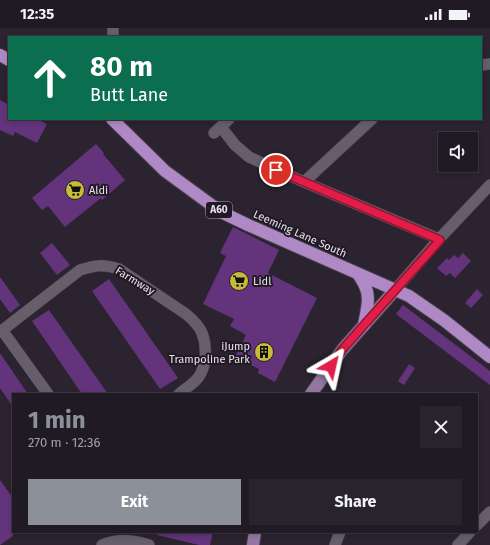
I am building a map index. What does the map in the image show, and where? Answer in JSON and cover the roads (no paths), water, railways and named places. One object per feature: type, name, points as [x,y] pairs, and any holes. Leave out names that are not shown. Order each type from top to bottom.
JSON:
[{"type":"highway","name":"Leeming Lane South","points":[[113,120],[165,170],[221,212],[409,296],[445,321],[490,357]]},
{"type":"highway","points":[[358,274],[365,285],[368,295],[364,325]]},
{"type":"main road","points":[[312,393],[342,350],[395,290]]},
{"type":"main road","points":[[253,545],[255,533]]},
{"type":"street","points":[[228,120],[218,130],[249,157],[440,240]]},
{"type":"street","points":[[304,182],[371,120]]},
{"type":"street","points":[[395,290],[490,185]]},
{"type":"street","name":"Farmway","points":[[47,393],[1,331],[80,270],[100,265],[119,269],[186,314],[195,321],[202,332],[206,357],[202,369],[198,377],[180,393]]},
{"type":"street","points":[[478,524],[490,512]]},
{"type":"street","points":[[335,545],[340,533]]},
{"type":"street","points":[[458,545],[469,533]]},
{"type":"street","points":[[102,545],[121,536],[149,545]]},
{"type":"place","name":"Aldi","points":[[75,190]]},
{"type":"place","name":"Lidl","points":[[239,281]]},
{"type":"place","name":"iJump Trampoline Park","points":[[264,352]]}]
